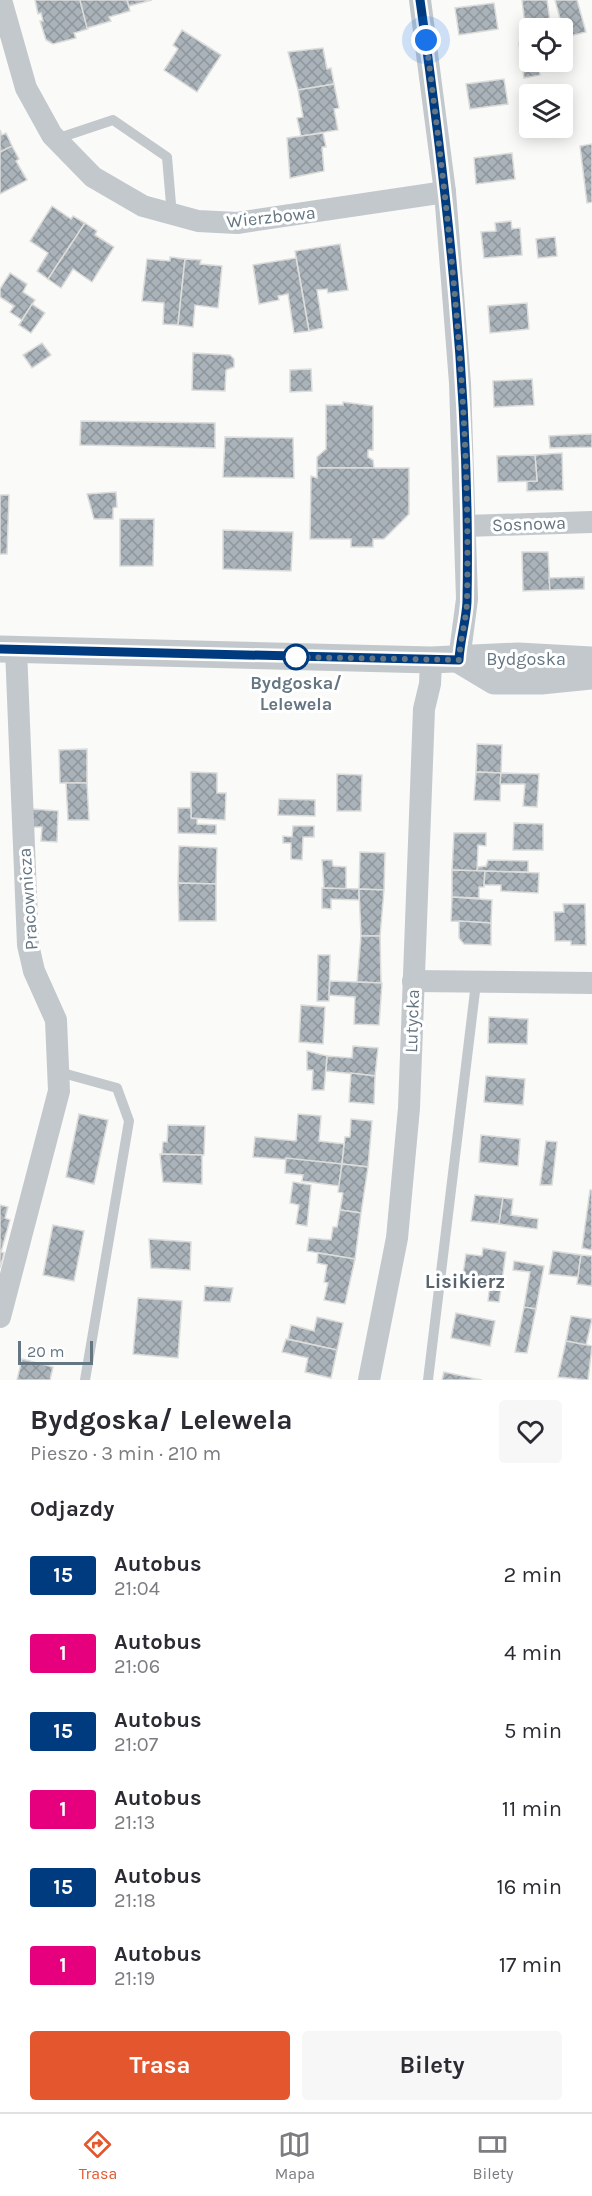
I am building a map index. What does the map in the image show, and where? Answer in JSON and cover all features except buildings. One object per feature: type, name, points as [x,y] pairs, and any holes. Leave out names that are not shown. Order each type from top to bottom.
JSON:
[{"type":"street","name":"Wierzbowa","points":[[1,0],[26,88],[56,139],[84,170],[111,190],[142,206],[172,216],[212,223],[248,222],[445,192]]},
{"type":"street","points":[[420,0],[445,192],[460,383],[466,526],[466,614],[459,660]]},
{"type":"street","name":"Sosnowa","points":[[466,526],[592,522]]},
{"type":"street","name":"Bydgoska","points":[[8,649],[431,660],[518,656],[592,660]]},
{"type":"street","name":"Pracownicza","points":[[0,1317],[59,1091],[56,1020],[34,972],[28,945],[8,649]]},
{"type":"street","name":"Lutycka","points":[[369,1380],[397,1238],[409,1108],[424,709],[430,684],[431,660]]},
{"type":"street","name":"Bydgoska","points":[[459,660],[494,681],[541,681],[592,676]]},
{"type":"street","points":[[413,981],[592,983]]},
{"type":"lane","points":[[56,139],[112,120],[167,158],[172,216]]},
{"type":"lane","points":[[428,1380],[477,983]]},
{"type":"lane","points":[[59,1072],[117,1088],[129,1121],[85,1380]]},
{"type":"bus line","name":"15","points":[[0,649],[459,660],[467,599],[465,475],[458,343],[445,192],[420,0]]},
{"type":"place","name":"Bydgoska/ Lelewela","points":[[296,657]]},
{"type":"district","name":"Lisikierz","points":[[465,1281]]},
{"type":"route","points":[[296,657],[291,657],[459,660],[467,599],[463,422],[445,192],[426,40]]}]
